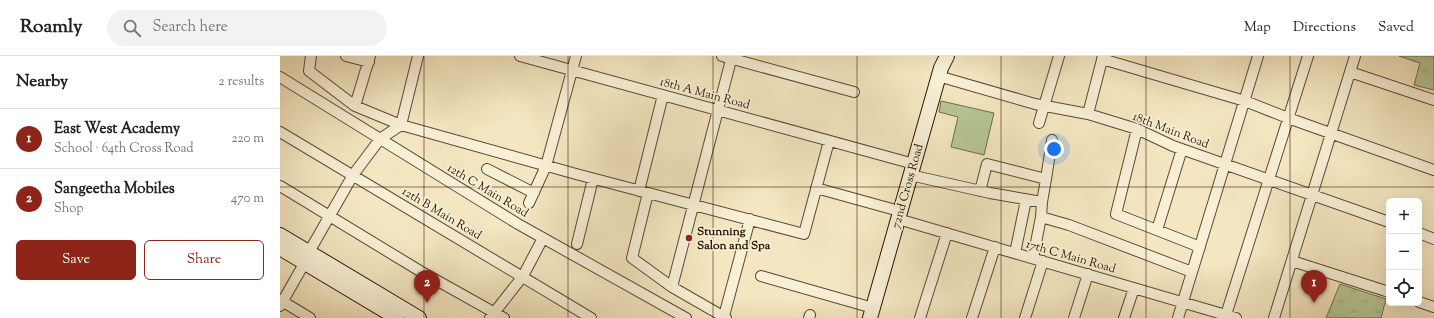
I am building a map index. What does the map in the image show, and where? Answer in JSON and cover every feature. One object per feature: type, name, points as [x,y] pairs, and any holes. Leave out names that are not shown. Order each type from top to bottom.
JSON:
[{"type":"main road","name":"72nd Cross Road","points":[[871,313],[895,214],[912,169],[942,64]]},
{"type":"main road","points":[[280,235],[307,257],[397,318]]},
{"type":"main road","points":[[280,248],[307,257],[419,318]]},
{"type":"street","points":[[310,56],[309,71],[355,106],[401,125],[593,179],[804,234],[829,141]]},
{"type":"street","points":[[346,56],[370,59],[355,106]]},
{"type":"street","points":[[310,318],[281,302],[353,175],[380,139],[401,125],[418,56]]},
{"type":"street","name":"18th A Main Road","points":[[520,56],[718,109],[883,156],[912,169],[980,191],[1042,202]]},
{"type":"street","points":[[530,203],[546,166],[576,56]]},
{"type":"street","points":[[1039,123],[1059,56]]},
{"type":"street","points":[[1178,318],[1258,56]]},
{"type":"street","points":[[1225,316],[1308,56]]},
{"type":"street","points":[[1274,318],[1355,56]]},
{"type":"street","points":[[672,286],[718,109],[729,57],[854,92]]},
{"type":"street","points":[[1088,114],[1103,57],[1245,101],[1288,118],[1434,170]]},
{"type":"street","name":"18th Main Road","points":[[942,64],[1005,96],[1043,106],[1088,114],[1137,130],[1182,149],[1386,221]]},
{"type":"street","points":[[1350,72],[1434,100]]},
{"type":"street","name":"12th C Main Road","points":[[280,77],[543,238],[686,318]]},
{"type":"street","points":[[663,95],[643,192],[632,258],[672,286],[725,317],[750,219]]},
{"type":"street","points":[[1137,130],[1116,214],[1200,246]]},
{"type":"street","name":"12th B Main Road","points":[[280,132],[591,318]]},
{"type":"street","points":[[1025,318],[1038,260],[1042,202],[1052,140]]},
{"type":"street","points":[[1156,230],[1182,149]]},
{"type":"street","points":[[980,191],[987,164],[1046,179]]},
{"type":"street","points":[[487,169],[534,192]]},
{"type":"street","points":[[577,244],[593,179]]},
{"type":"street","points":[[280,186],[492,315],[504,318]]},
{"type":"street","name":"17th C Main Road","points":[[816,188],[947,233],[1236,318]]},
{"type":"street","points":[[1015,253],[1026,200]]},
{"type":"street","points":[[1041,217],[1069,225],[1192,272]]},
{"type":"street","points":[[920,318],[947,233]]},
{"type":"street","points":[[1422,234],[1434,239]]},
{"type":"street","points":[[492,315],[523,276],[543,238]]},
{"type":"street","points":[[972,318],[995,247]]},
{"type":"street","points":[[1292,261],[1386,291]]},
{"type":"street","points":[[1074,318],[1088,274]]},
{"type":"street","points":[[761,276],[871,313]]},
{"type":"street","points":[[1124,318],[1134,288]]},
{"type":"street","points":[[1422,303],[1434,307]]},
{"type":"green space","points":[[1399,56],[1434,56],[1434,90],[1414,85],[1420,63]]},
{"type":"green space","points":[[941,101],[994,113],[984,155],[951,147],[958,117],[939,112]]},
{"type":"green space","points":[[1340,284],[1386,299],[1381,318],[1326,318]]},
{"type":"place","name":"Stunning Salon and Spa","points":[[689,238]]},
{"type":"place","name":"Sangeetha Mobiles","points":[[427,303]]},
{"type":"place","name":"East West Academy","points":[[1314,303]]}]
